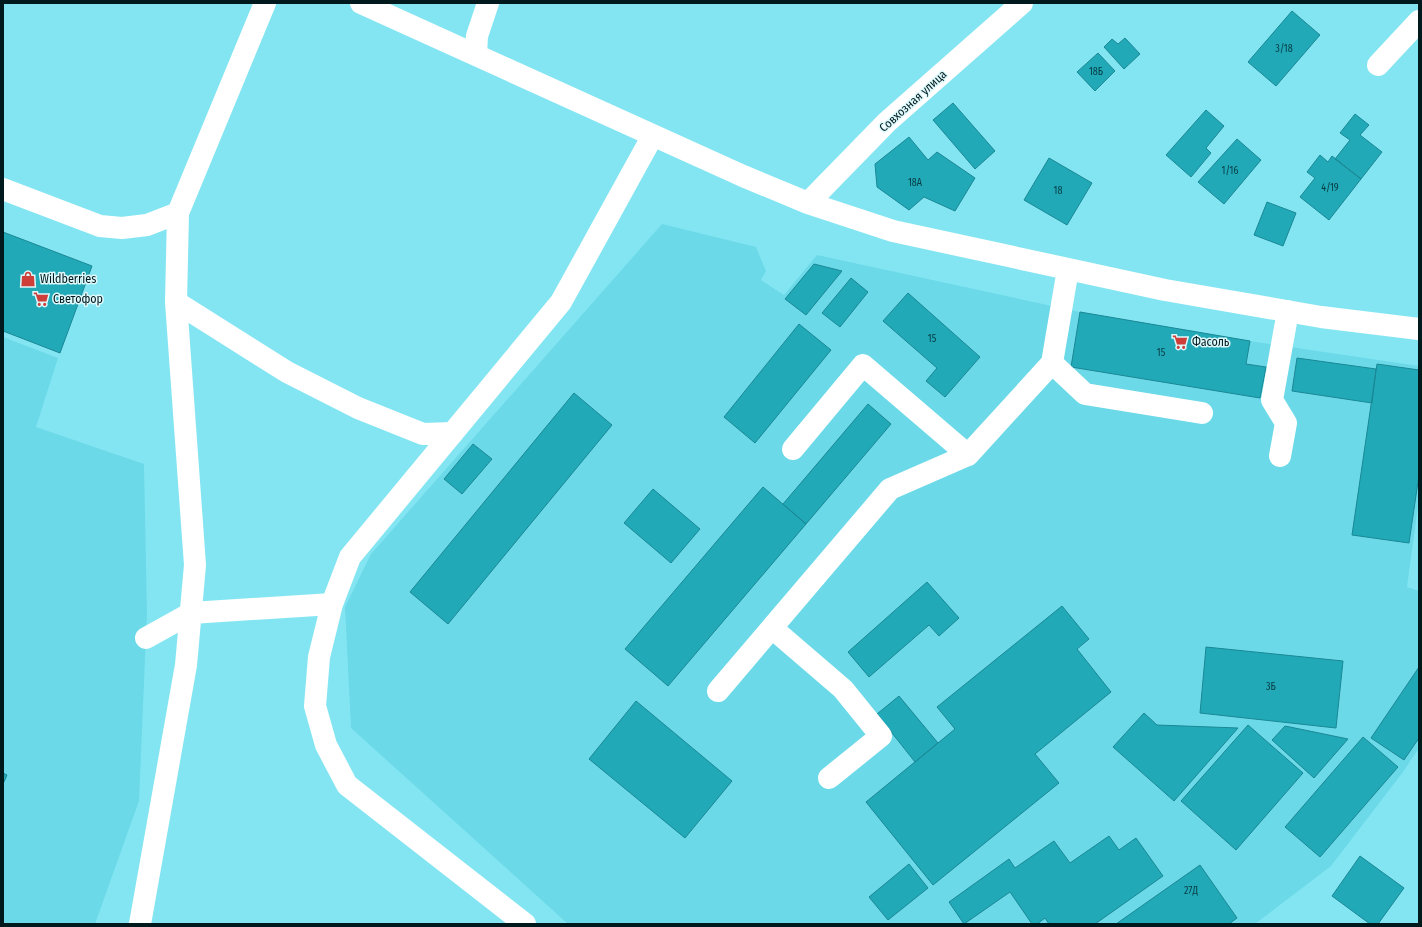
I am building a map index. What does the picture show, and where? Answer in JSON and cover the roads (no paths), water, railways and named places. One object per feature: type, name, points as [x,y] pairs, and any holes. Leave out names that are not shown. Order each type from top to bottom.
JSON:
[{"type":"street","points":[[140,924],[186,665],[195,565],[176,302],[178,213],[264,3]]},
{"type":"street","points":[[361,3],[652,137],[808,204],[893,230],[1165,290],[1288,311],[1419,329]]},
{"type":"street","points":[[476,55],[477,36],[488,3]]},
{"type":"street","name":"Совхозная улица","points":[[808,204],[887,122],[1022,3]]},
{"type":"street","points":[[1378,65],[1419,21]]},
{"type":"street","points":[[525,924],[346,785],[326,745],[315,706],[319,657],[332,604],[350,557],[561,302],[652,137]]},
{"type":"street","points":[[3,188],[100,226],[122,228],[147,225],[178,213]]},
{"type":"street","points":[[718,691],[890,489],[968,455],[1052,363],[1068,269]]},
{"type":"street","points":[[176,302],[287,372],[358,408],[423,434],[453,432]]},
{"type":"street","points":[[1280,456],[1286,422],[1272,400],[1288,311]]},
{"type":"street","points":[[1052,363],[1085,394],[1202,413]]},
{"type":"street","points":[[793,449],[863,365],[968,455]]},
{"type":"street","points":[[146,638],[191,613],[332,604]]},
{"type":"street","points":[[772,628],[843,689],[881,736],[829,778]]},
{"type":"place","name":"Wildberries","points":[[28,279]]},
{"type":"place","name":"Светофор","points":[[41,299]]},
{"type":"place","name":"Фасоль","points":[[1180,342]]}]
